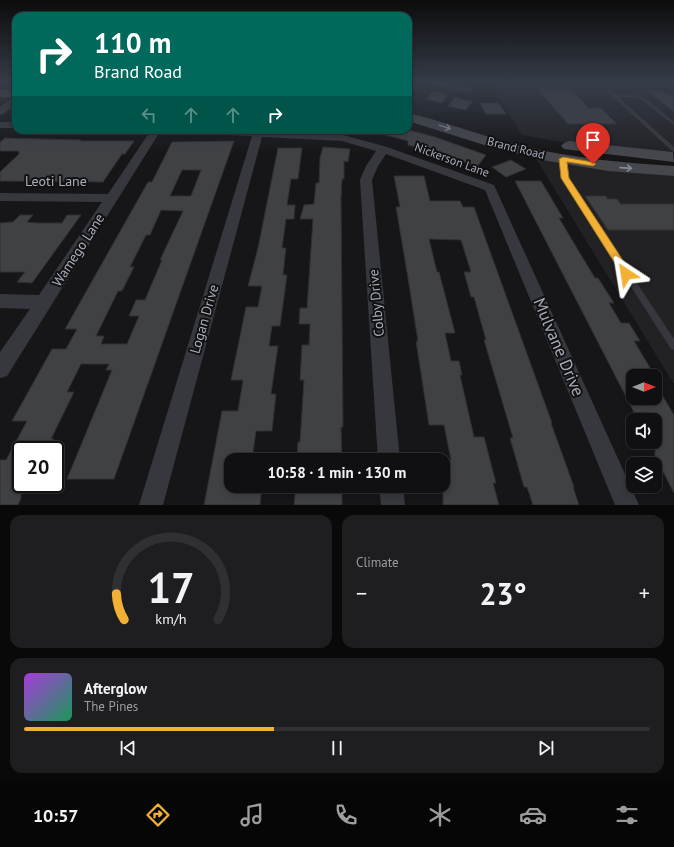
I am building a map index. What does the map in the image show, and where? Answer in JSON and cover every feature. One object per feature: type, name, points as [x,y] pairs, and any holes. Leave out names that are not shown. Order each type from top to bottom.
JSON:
[{"type":"main road","name":"Brand Road","points":[[414,106],[546,142],[628,153],[674,157]]},
{"type":"main road","name":"Brand Road","points":[[412,118],[500,145],[563,159],[623,168],[674,171]]},
{"type":"street","points":[[0,112],[8,106]]},
{"type":"street","points":[[0,125],[12,125]]},
{"type":"street","name":"Wamego Lane","points":[[0,369],[153,134]]},
{"type":"street","name":"Logan Drive","points":[[151,505],[257,134]]},
{"type":"street","name":"Nickerson Lane","points":[[296,134],[343,138],[383,149],[490,188]]},
{"type":"street","name":"Colby Drive","points":[[383,149],[372,166],[366,180],[388,453]]},
{"type":"street","name":"Mulvane Drive","points":[[490,188],[627,505]]},
{"type":"street","name":"Leoti Lane","points":[[0,197],[112,198]]},
{"type":"street","points":[[0,301],[44,302]]},
{"type":"street","points":[[392,493],[393,505]]},
{"type":"lane","points":[[625,106],[674,150]]},
{"type":"lane","points":[[652,106],[674,124]]},
{"type":"lane","points":[[563,159],[565,178],[570,187],[674,346]]},
{"type":"shaded area","points":[[504,106],[674,106],[674,152],[579,145],[522,135]]},
{"type":"shaded area","points":[[535,157],[674,175],[674,384]]},
{"type":"building","points":[[448,106],[469,106],[466,110]]},
{"type":"building","points":[[481,106],[501,106],[506,114],[486,114]]},
{"type":"building","points":[[552,106],[587,106],[589,108],[601,108],[617,124],[568,124]]},
{"type":"building","points":[[666,106],[674,106],[674,112]]},
{"type":"building","points":[[412,131],[435,137],[486,155],[477,167],[442,154],[408,145],[408,141],[382,134],[412,134]]},
{"type":"building","points":[[5,138],[81,140],[80,141],[134,141],[125,154],[122,154],[103,182],[0,181],[0,172],[20,153],[18,153],[19,151],[0,151],[0,142]]},
{"type":"building","points":[[234,141],[114,479],[67,479],[112,370],[106,370],[109,364],[81,364],[67,392],[74,392],[51,439],[54,439],[53,441],[16,441],[27,421],[12,421],[52,349],[66,349],[77,329],[65,329],[148,182],[152,182],[172,142]],"holes":[[[182,170],[201,170],[191,196],[170,196]],[[161,210],[183,211],[160,260],[162,260],[145,300],[136,300],[129,316],[139,316],[127,344],[101,344],[104,336],[96,336],[118,291],[122,291],[134,267],[130,267],[146,235],[150,235]]]},
{"type":"building","points":[[323,147],[350,149],[348,162],[344,161],[344,179],[342,179],[341,198],[343,427],[341,427],[342,453],[297,453],[298,442],[300,442],[304,380],[300,380],[302,345],[309,345],[310,324],[299,324],[300,308],[307,308],[313,219],[300,219],[304,205],[314,204],[316,183],[319,183],[320,158]]},
{"type":"building","points":[[278,148],[302,148],[298,179],[291,179],[287,205],[295,205],[294,219],[286,219],[282,248],[286,248],[283,275],[287,275],[280,326],[272,326],[269,346],[278,346],[271,394],[276,394],[272,431],[256,431],[253,453],[224,453],[224,493],[261,493],[260,505],[204,505],[222,411],[238,411],[243,380],[231,380],[246,307],[258,307],[262,286],[248,286],[258,248]]},
{"type":"building","points":[[511,160],[526,169],[506,177],[492,167]]},
{"type":"building","points":[[394,176],[424,176],[430,201],[460,201],[463,207],[474,207],[552,423],[579,505],[533,505],[527,487],[524,487],[510,438],[513,438],[484,340],[486,340],[474,297],[471,297],[464,272],[471,272],[461,240],[429,239],[455,333],[445,333],[451,361],[459,361],[462,375],[460,375],[474,437],[484,437],[496,483],[493,483],[499,505],[443,505],[443,493],[450,493],[450,453],[444,425],[429,425],[416,341],[418,341],[396,207],[400,207]]},
{"type":"building","points":[[515,181],[541,181],[563,218],[559,218],[578,250],[595,278],[598,278],[614,303],[609,303],[621,323],[629,323],[640,341],[634,341],[651,369],[626,369],[626,397]]},
{"type":"building","points":[[585,196],[606,196],[607,199],[617,199],[621,204],[674,204],[674,230],[608,230]]},
{"type":"building","points":[[20,215],[33,215],[27,222],[62,223],[67,215],[81,215],[32,283],[17,282],[25,272],[0,272],[0,223],[13,222]]},
{"type":"building","points":[[662,395],[674,415],[674,493],[662,470],[662,457],[655,456],[655,449],[662,449],[662,413],[634,413],[630,405],[662,405]]},
{"type":"building","points":[[12,449],[12,493],[21,493],[21,498],[18,505],[0,505],[0,460],[6,460]]},
{"type":"building","points":[[295,493],[342,493],[342,505],[294,505]]},
{"type":"route","points":[[593,164],[563,159],[565,178],[626,274]]}]
